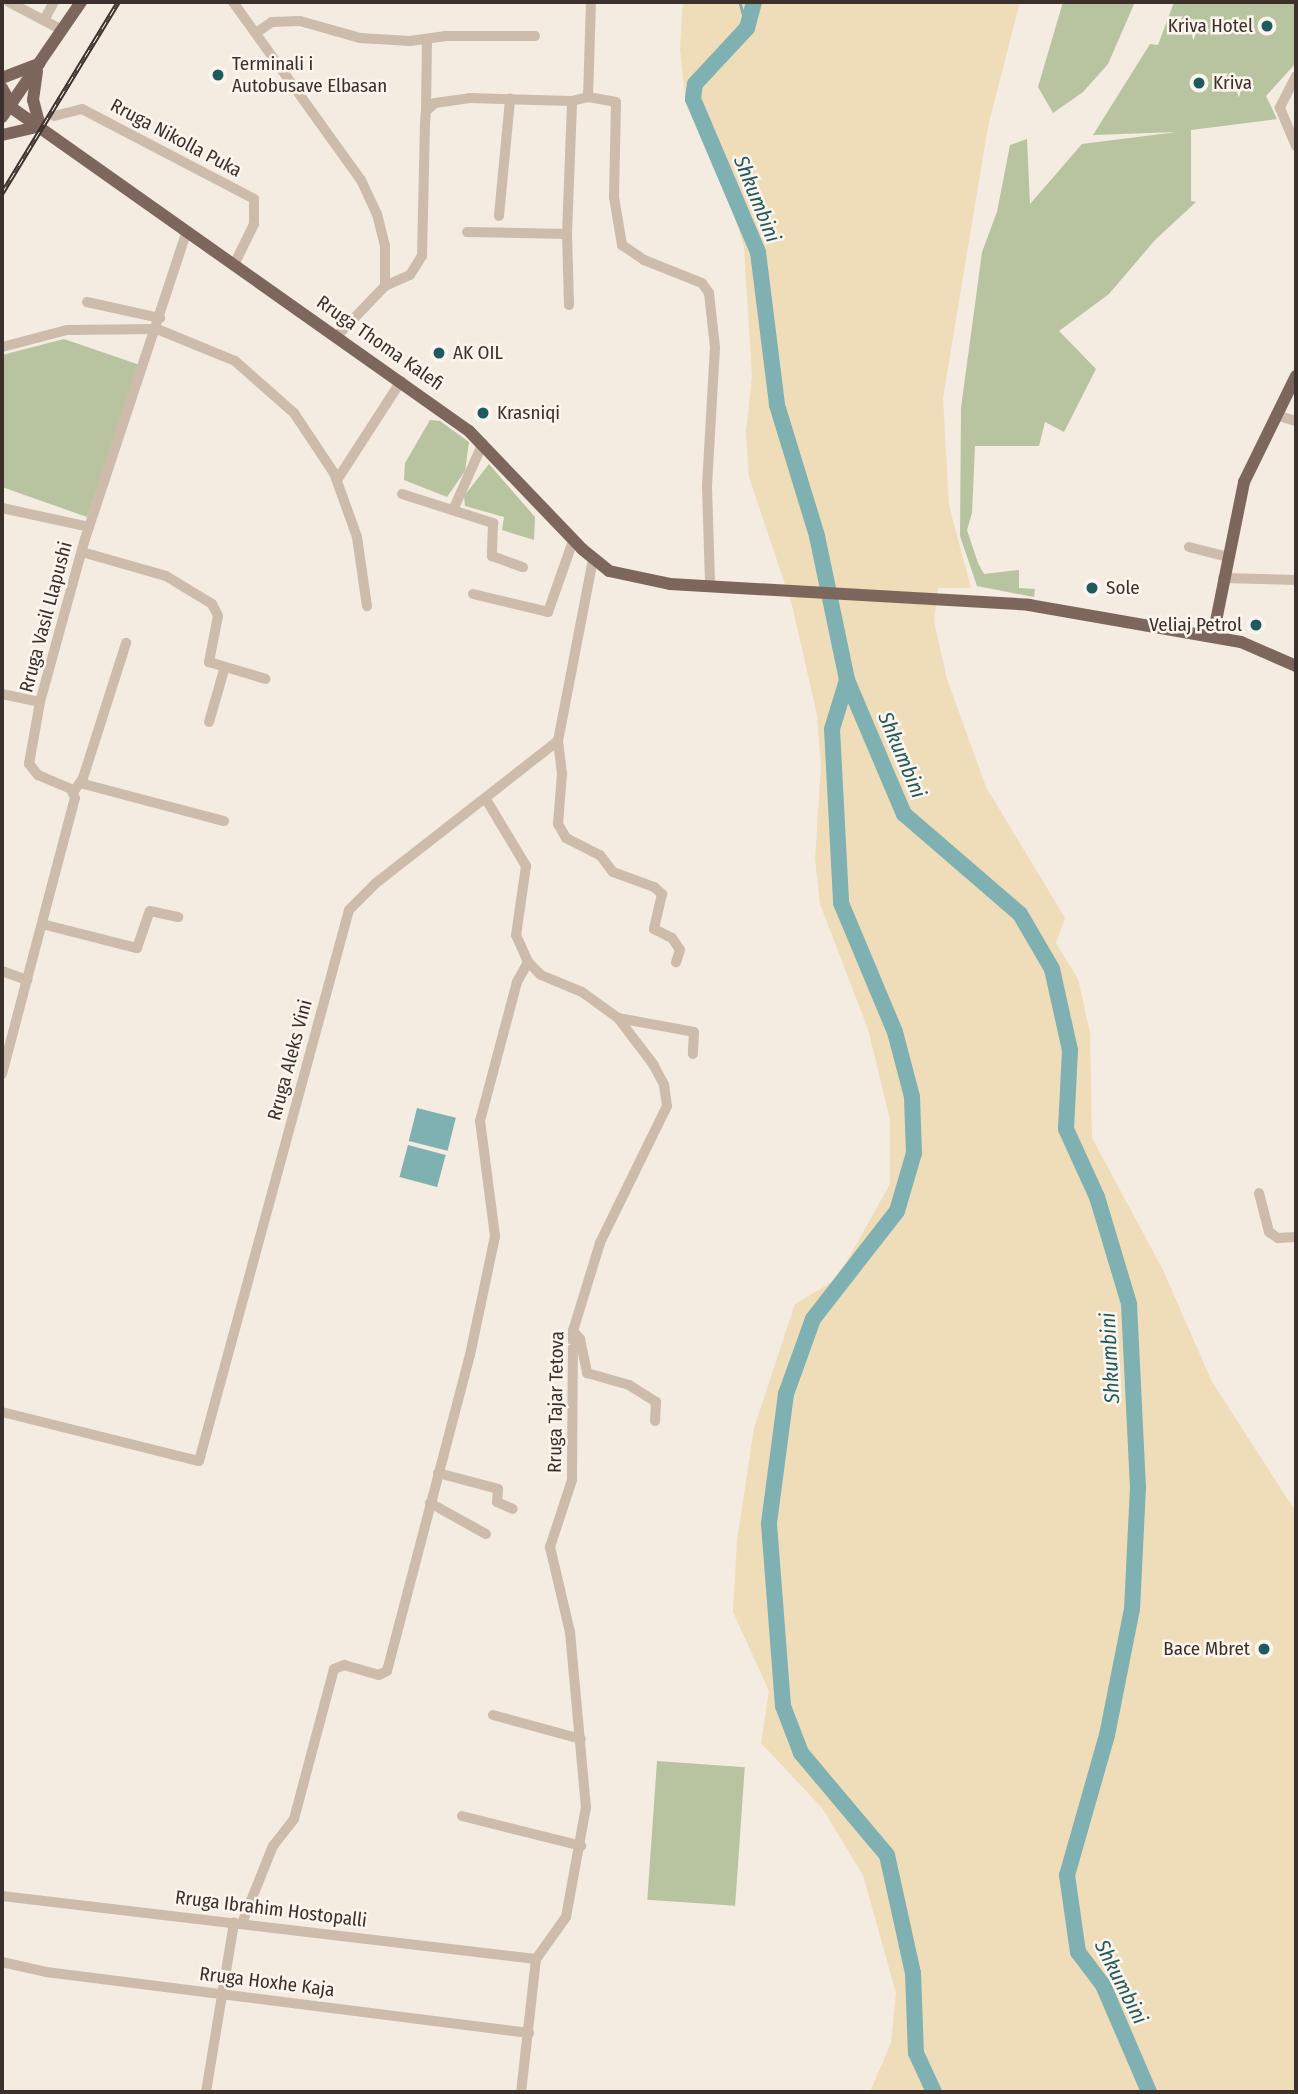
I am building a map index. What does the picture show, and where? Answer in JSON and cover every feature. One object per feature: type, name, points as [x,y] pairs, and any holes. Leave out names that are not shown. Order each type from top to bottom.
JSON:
[{"type":"main road","points":[[2,117],[6,102],[39,64],[81,2]]},
{"type":"main road","points":[[2,78],[39,64]]},
{"type":"main road","points":[[2,135],[40,126],[33,100],[39,64]]},
{"type":"main road","name":"Rruga Thoma Kalefi","points":[[2,88],[6,102],[401,381],[483,443],[573,541],[609,571],[639,580],[1029,605],[1213,636]]},
{"type":"main road","points":[[1296,376],[1244,482],[1213,636],[1256,647],[1296,666]]},
{"type":"street","points":[[9,2],[62,30]]},
{"type":"street","points":[[44,20],[54,2]]},
{"type":"street","points":[[233,2],[361,180],[385,245],[384,286]]},
{"type":"street","points":[[588,97],[591,2]]},
{"type":"street","points":[[256,33],[272,22],[300,20],[360,38],[535,36]]},
{"type":"street","points":[[337,336],[384,286],[410,275],[422,256],[427,39]]},
{"type":"street","points":[[1296,76],[1280,108],[1296,146]]},
{"type":"street","points":[[426,111],[435,103],[456,99],[572,101],[588,97],[617,105],[614,197],[622,245],[644,260],[702,283],[709,292],[715,347],[707,487],[710,584]]},
{"type":"street","points":[[499,216],[510,99]]},
{"type":"street","points":[[569,305],[566,234],[572,101]]},
{"type":"street","name":"Rruga Nikolla Puka","points":[[54,116],[82,109],[254,199],[254,224],[234,265]]},
{"type":"street","name":"Rruga Vasil Llapushi","points":[[77,787],[38,775],[29,764],[40,702],[89,527],[157,329],[187,231]]},
{"type":"street","points":[[467,232],[566,234]]},
{"type":"street","points":[[87,302],[160,318]]},
{"type":"street","points":[[2,347],[67,330],[157,329],[235,361],[267,386],[308,431],[337,480],[357,537],[367,606]]},
{"type":"street","points":[[337,480],[401,381]]},
{"type":"street","points":[[1276,415],[1296,421]]},
{"type":"street","points":[[453,510],[483,443]]},
{"type":"street","points":[[402,494],[493,523],[492,556],[523,566]]},
{"type":"street","points":[[2,508],[89,527]]},
{"type":"street","points":[[473,594],[548,612],[573,541]]},
{"type":"street","points":[[1189,547],[1228,557]]},
{"type":"street","points":[[82,552],[166,576],[212,604],[218,616],[209,662],[224,670],[266,679]]},
{"type":"street","points":[[593,560],[558,741],[562,774],[558,824],[566,838],[600,855],[613,872],[654,887],[662,894],[654,929],[676,944],[680,950],[677,962]]},
{"type":"street","points":[[1223,578],[1296,580]]},
{"type":"street","points":[[2,1074],[77,787],[126,643]]},
{"type":"street","points":[[209,722],[224,670]]},
{"type":"street","points":[[2,694],[40,702]]},
{"type":"street","name":"Rruga Aleks Vini","points":[[2,1412],[199,1461],[349,910],[376,883],[487,801],[558,741]]},
{"type":"street","points":[[77,787],[224,821]]},
{"type":"street","points":[[206,2092],[219,1993],[238,1922],[273,1846],[294,1819],[334,1670],[344,1665],[379,1675],[387,1671],[470,1356],[496,1228],[480,1121],[517,982],[528,962],[516,935],[526,866],[487,801]]},
{"type":"street","points":[[42,923],[137,948],[150,911],[178,917]]},
{"type":"street","name":"Rruga Tajar Tetova","points":[[528,962],[541,975],[582,992],[618,1018],[653,1064],[664,1085],[667,1106],[600,1243],[573,1331],[572,1480],[550,1547],[570,1632],[586,1794],[580,1846],[566,1917],[536,1959]]},
{"type":"street","points":[[2,971],[27,979]]},
{"type":"street","points":[[618,1018],[694,1032],[693,1054]]},
{"type":"street","points":[[1259,1193],[1269,1232],[1278,1238],[1296,1237]]},
{"type":"street","points":[[573,1331],[580,1339],[587,1373],[629,1385],[656,1402],[655,1421]]},
{"type":"street","points":[[438,1473],[498,1489],[497,1502],[513,1508]]},
{"type":"street","points":[[430,1503],[486,1534]]},
{"type":"street","points":[[493,1716],[581,1739]]},
{"type":"street","points":[[462,1816],[580,1846]]},
{"type":"street","name":"Rruga Ibrahim Hostopalli","points":[[2,1896],[536,1959]]},
{"type":"street","points":[[521,2092],[536,1959]]},
{"type":"street","name":"Rruga Hoxhe Kaja","points":[[2,1962],[46,1972],[529,2033]]},
{"type":"green space","points":[[1063,2],[1135,2],[1108,64],[1083,92],[1053,113],[1038,87]]},
{"type":"green space","points":[[1174,2],[1296,2],[1296,63],[1266,96],[1277,119],[1191,130],[1191,201],[1196,202],[1155,240],[1109,294],[1059,331],[1096,369],[1064,432],[1045,422],[1039,446],[975,446],[972,513],[967,530],[978,563],[984,574],[1019,570],[1019,588],[1035,589],[1034,597],[977,586],[960,536],[961,408],[982,252],[997,212],[1010,145],[1027,139],[1030,204],[1082,144],[1177,132],[1093,135],[1150,44],[1158,45]]},
{"type":"green space","points":[[64,339],[140,365],[87,517],[2,487],[2,355]]},
{"type":"green space","points":[[430,420],[440,421],[469,442],[465,471],[447,497],[404,480],[405,463]]},
{"type":"green space","points":[[489,464],[535,517],[534,540],[502,530],[504,517],[465,506],[464,496]]},
{"type":"green space","points":[[657,1761],[745,1767],[735,1906],[647,1900]]},
{"type":"sand","name":"Shkumbini","points":[[683,2],[1020,2],[988,126],[943,398],[949,506],[971,588],[938,588],[934,621],[947,679],[986,787],[1065,918],[1056,943],[1078,979],[1090,1033],[1092,1138],[1163,1270],[1212,1382],[1296,1512],[1296,2092],[870,2092],[891,2043],[896,1993],[863,1875],[822,1808],[761,1743],[769,1691],[733,1612],[737,1541],[754,1428],[795,1304],[837,1279],[890,1184],[890,1119],[868,1029],[820,904],[815,859],[821,766],[817,715],[792,605],[749,477],[746,432],[752,376],[744,246],[720,172],[685,95],[680,50]]},
{"type":"water","points":[[417,1108],[456,1118],[448,1151],[409,1141]]},
{"type":"water","points":[[408,1145],[446,1155],[437,1187],[399,1177]]},
{"type":"waterway","points":[[740,2],[747,28]]},
{"type":"waterway","name":"Shkumbini","points":[[754,2],[747,28],[695,84],[693,99],[758,252],[777,405],[817,536],[847,680],[904,814],[1020,914],[1052,969],[1070,1050],[1066,1129],[1097,1197],[1129,1304],[1138,1487],[1132,1609],[1107,1735],[1067,1875],[1078,1952],[1103,1985],[1149,2092]]},
{"type":"waterway","name":"Shkumbini","points":[[847,680],[832,729],[841,903],[895,1032],[912,1097],[914,1153],[897,1211],[813,1319],[786,1394],[769,1524],[783,1706],[801,1753],[887,1855],[913,1973],[916,2053],[934,2092]]},
{"type":"railway","points":[[2,193],[118,2]]},
{"type":"place","name":"Kriva Hotel","points":[[1267,26]]},
{"type":"place","name":"Terminali i Autobusave Elbasan","points":[[218,75]]},
{"type":"place","name":"Kriva","points":[[1199,83]]},
{"type":"place","name":"AK OIL","points":[[439,353]]},
{"type":"place","name":"Krasniqi","points":[[483,413]]},
{"type":"place","name":"Sole","points":[[1092,588]]},
{"type":"place","name":"Veliaj Petrol","points":[[1256,625]]},
{"type":"place","name":"Bace Mbret","points":[[1264,1649]]}]
